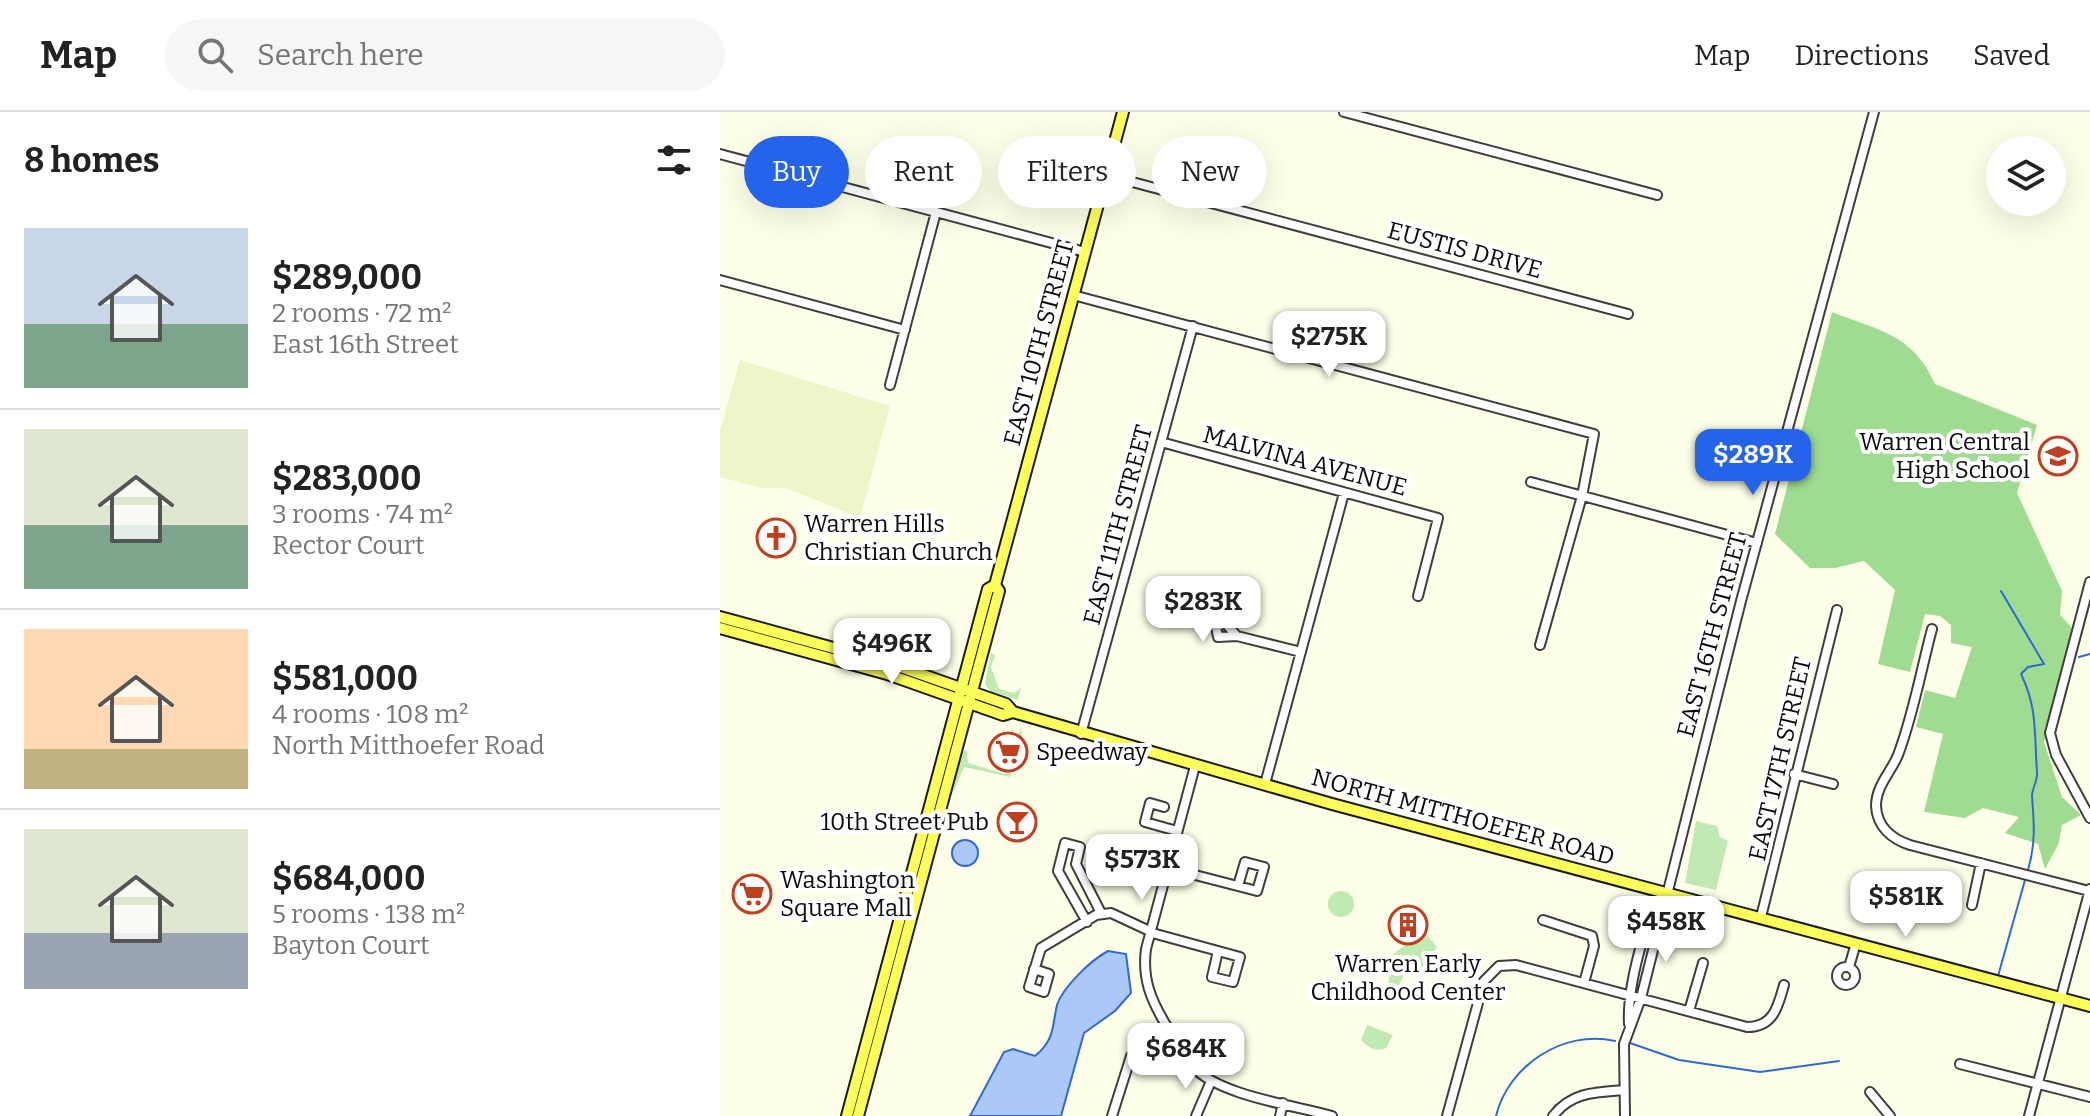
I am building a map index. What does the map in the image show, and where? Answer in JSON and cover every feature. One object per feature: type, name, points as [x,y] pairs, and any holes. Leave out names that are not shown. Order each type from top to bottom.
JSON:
[{"type":"main road","name":"EAST 10TH STREET","points":[[1117,136],[1123,112]]},
{"type":"main road","name":"EAST 10TH STREET","points":[[858,1116],[965,695],[988,589],[995,585],[1097,208]]},
{"type":"main road","name":"NORTH MITTHOEFER ROAD","points":[[720,617],[895,665],[1003,715],[1013,712],[1195,766],[2090,1006]]},
{"type":"main road","name":"NORTH MITTHOEFER ROAD","points":[[720,628],[965,695]]},
{"type":"main road","points":[[860,666],[869,663],[890,669],[895,665]]},
{"type":"main road","name":"EAST 10TH STREET","points":[[847,1116],[965,695]]},
{"type":"street","points":[[1344,112],[1362,114],[1657,195]]},
{"type":"street","name":"EAST 16TH STREET","points":[[1665,891],[1874,112]]},
{"type":"street","points":[[720,154],[1085,252]]},
{"type":"street","name":"EUSTIS DRIVE","points":[[1136,183],[1628,314]]},
{"type":"street","points":[[890,385],[936,212]]},
{"type":"street","points":[[720,280],[905,330]]},
{"type":"street","points":[[1073,295],[1594,434],[1582,496],[1540,645]]},
{"type":"street","name":"EAST 11TH STREET","points":[[1081,734],[1193,326]]},
{"type":"street","name":"MALVINA AVENUE","points":[[1161,442],[1438,518],[1418,596]]},
{"type":"street","points":[[1531,482],[1757,543]]},
{"type":"street","points":[[1265,784],[1344,493]]},
{"type":"street","points":[[2090,582],[2050,733],[2056,755],[2090,818]]},
{"type":"street","name":"EAST 17TH STREET","points":[[1761,917],[1837,610]]},
{"type":"street","points":[[1932,629],[1899,752],[1876,802],[1884,829],[1895,839],[1910,845],[2089,889],[2029,1116]]},
{"type":"street","points":[[1237,636],[1301,652]]},
{"type":"street","points":[[1195,766],[1145,960],[1146,979],[1153,1003],[1188,1061],[1211,1081],[1332,1116]]},
{"type":"street","points":[[1794,774],[1833,784]]},
{"type":"street","points":[[1164,807],[1150,803],[1145,822],[1177,831]]},
{"type":"street","points":[[1087,922],[1058,871],[1065,843],[1080,847],[1076,864],[1101,913]]},
{"type":"street","points":[[1972,905],[1981,863]]},
{"type":"street","points":[[1168,868],[1238,886]]},
{"type":"street","points":[[1625,1116],[1622,1058],[1629,1025],[1630,995],[1654,906],[1665,891]]},
{"type":"street","points":[[1629,1025],[1641,998],[1664,909],[1665,891]]},
{"type":"street","points":[[1034,969],[1046,943],[1101,913],[1116,914],[1151,931],[1218,951]]},
{"type":"street","points":[[1543,920],[1586,932],[1593,938],[1584,983]]},
{"type":"street","points":[[1849,967],[1856,943]]},
{"type":"street","points":[[1689,1011],[1703,963]]},
{"type":"street","points":[[1447,1116],[1485,979],[1499,966],[1516,965],[1758,1026],[1775,1013],[1784,985]]},
{"type":"street","points":[[1112,1116],[1128,1060],[1140,1047],[1170,1031]]},
{"type":"street","points":[[1960,1064],[2090,1097]]},
{"type":"street","points":[[1196,1116],[1211,1081]]},
{"type":"street","points":[[1553,1116],[1563,1104],[1580,1095],[1624,1090]]},
{"type":"street","points":[[1870,1092],[1890,1116]]},
{"type":"street","points":[[1280,1116],[1283,1103]]},
{"type":"green space","points":[[1832,312],[1880,330],[1905,344],[1926,367],[1935,384],[2037,425],[2017,493],[2062,591],[2060,615],[2073,629],[2044,742],[2062,797],[2081,815],[2062,825],[2059,843],[2045,869],[2038,844],[2005,833],[2019,817],[1983,808],[1965,818],[1924,812],[1943,734],[1916,727],[1925,690],[1955,698],[1972,647],[1951,643],[1951,625],[1940,616],[1925,614],[1910,672],[1878,664],[1895,590],[1864,561],[1835,568],[1810,568],[1775,534]]},
{"type":"green space","points":[[740,360],[890,406],[860,518],[786,488],[761,488],[720,477],[720,431]]},
{"type":"green space","points":[[991,652],[995,656],[991,667],[999,689],[1014,693],[1021,688],[1018,700],[990,691],[985,684]]},
{"type":"green space","points":[[1021,727],[1023,740],[1010,777],[964,767],[952,796],[962,752],[967,750],[968,763],[1005,774]]},
{"type":"green space","points":[[1696,821],[1717,826],[1720,837],[1728,841],[1716,890],[1685,883]]},
{"type":"green space","points":[[1341,891],[1350,895],[1354,904],[1350,913],[1341,917],[1332,913],[1328,904],[1332,895]]},
{"type":"green space","points":[[1420,934],[1427,935],[1437,947],[1425,966],[1406,969],[1399,986],[1388,984],[1390,974],[1395,970],[1392,955]]},
{"type":"green space","points":[[1367,1025],[1393,1035],[1386,1048],[1372,1048],[1361,1040]]},
{"type":"water","points":[[965,840],[974,844],[978,853],[974,862],[965,866],[956,862],[952,853],[956,844]]},
{"type":"water","points":[[1108,951],[1126,954],[1131,993],[1115,1011],[1084,1033],[1061,1116],[970,1116],[1004,1052],[1013,1049],[1035,1056],[1049,1038],[1057,1005],[1065,990],[1086,967]]},
{"type":"waterway","points":[[2001,591],[2044,664],[2028,667],[2021,674],[2033,710],[2037,772],[2032,793],[2034,824],[2028,870]]},
{"type":"waterway","points":[[2079,657],[2090,654]]},
{"type":"waterway","points":[[1998,976],[2025,880]]},
{"type":"waterway","points":[[1496,1116],[1512,1082],[1540,1055],[1576,1041],[1615,1041]]},
{"type":"waterway","points":[[1630,1043],[1679,1060],[1760,1072],[1839,1061]]},
{"type":"place","name":"Warren Central High School","points":[[2058,456]]},
{"type":"place","name":"Warren Hills Christian Church","points":[[776,538]]},
{"type":"place","name":"Speedway","points":[[1008,752]]},
{"type":"place","name":"10th Street Pub","points":[[1017,822]]},
{"type":"place","name":"Washington Square Mall","points":[[752,894]]},
{"type":"place","name":"Warren Early Childhood Center","points":[[1408,925]]}]
